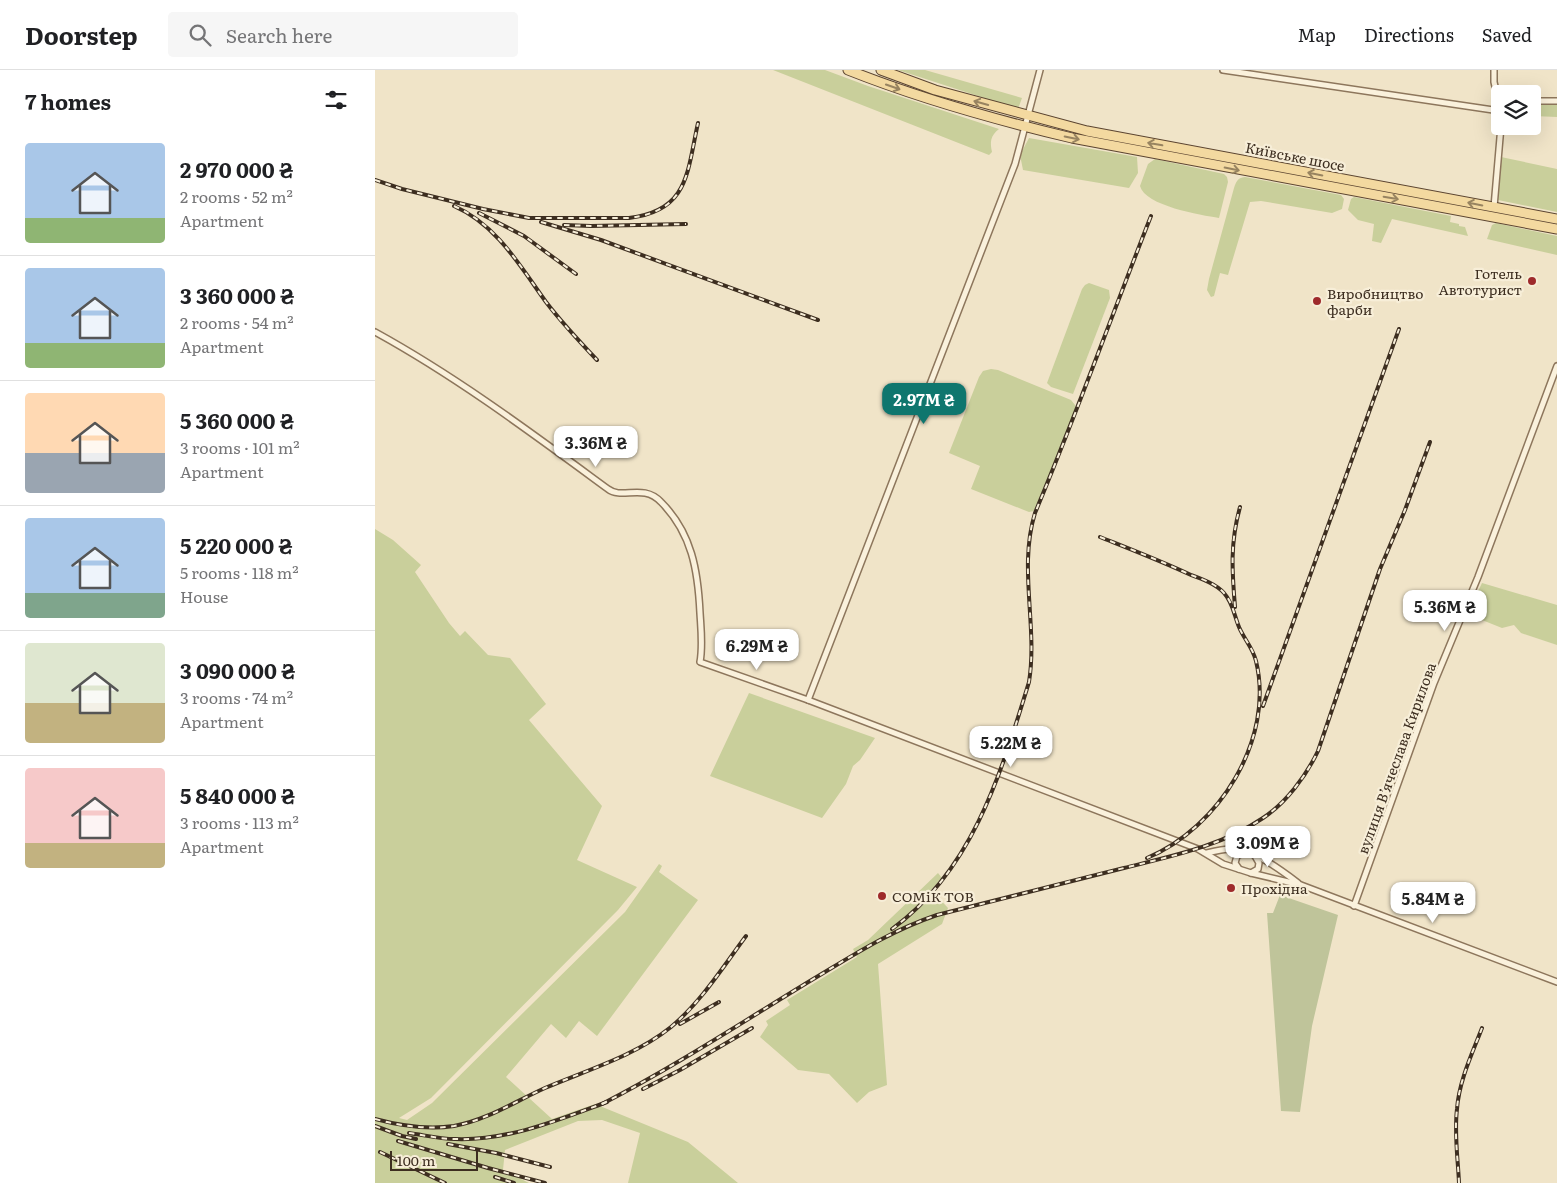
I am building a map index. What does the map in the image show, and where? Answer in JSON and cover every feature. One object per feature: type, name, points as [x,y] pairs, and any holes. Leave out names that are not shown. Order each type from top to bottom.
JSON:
[{"type":"main road","points":[[848,70],[932,101],[1072,138],[1557,229]]},
{"type":"main road","name":"Київське шосе","points":[[881,70],[935,90],[1096,133],[1557,219]]},
{"type":"street","points":[[808,700],[1015,164],[1040,70]]},
{"type":"street","points":[[1223,70],[1491,108]]},
{"type":"street","points":[[1495,70],[1495,85]]},
{"type":"street","points":[[1541,101],[1557,101]]},
{"type":"street","points":[[1494,207],[1500,135]]},
{"type":"street","points":[[375,332],[505,413],[612,492],[647,492],[660,501],[687,538],[694,561],[699,585],[703,647],[700,662],[808,700],[1207,853],[1223,864],[1301,885],[1557,982]]},
{"type":"street","name":"вулиця Вʼячеслава Кирилова","points":[[1354,906],[1434,683],[1478,577],[1557,366]]},
{"type":"street","points":[[1207,853],[1231,849],[1255,855],[1301,885]]},
{"type":"street","points":[[1239,869],[1235,863],[1237,856],[1246,852]]},
{"type":"street","points":[[1251,873],[1258,869],[1259,863],[1255,855]]},
{"type":"green space","points":[[773,70],[825,70],[999,129],[991,139],[992,152],[989,155]]},
{"type":"green space","points":[[898,70],[925,70],[1022,98],[1018,109]]},
{"type":"green space","points":[[1557,103],[1557,117],[1541,116],[1541,104]]},
{"type":"green space","points":[[1029,138],[1137,157],[1138,173],[1129,188],[1023,170],[1020,155]]},
{"type":"green space","points":[[1501,157],[1557,169],[1557,212],[1498,200]]},
{"type":"green space","points":[[1155,159],[1224,174],[1228,182],[1219,218],[1200,215],[1162,204],[1144,193],[1140,186],[1148,164]]},
{"type":"green space","points":[[1245,177],[1341,195],[1344,199],[1342,209],[1332,213],[1261,201],[1250,202],[1228,275],[1220,273],[1214,296],[1211,297],[1207,290],[1209,279],[1234,188],[1239,179]]},
{"type":"green space","points":[[1354,197],[1451,216],[1450,222],[1465,227],[1468,236],[1392,219],[1381,243],[1372,241],[1374,224],[1358,220],[1348,210],[1351,199]]},
{"type":"green space","points":[[1496,223],[1557,236],[1557,255],[1487,239],[1492,225]]},
{"type":"green space","points":[[1089,283],[1109,290],[1110,298],[1073,394],[1051,387],[1047,383],[1082,289]]},
{"type":"green space","points":[[998,370],[1071,400],[1075,405],[1075,413],[1034,511],[1029,512],[971,489],[980,466],[949,453],[979,377],[983,371]]},
{"type":"green space","points":[[375,529],[393,540],[421,565],[415,572],[449,623],[460,636],[465,631],[488,655],[510,658],[546,704],[529,720],[602,806],[577,860],[637,887],[618,910],[431,1098],[399,1118],[407,1120],[432,1103],[625,912],[659,864],[662,866],[659,872],[698,900],[597,1036],[579,1021],[566,1038],[551,1024],[506,1077],[552,1119],[595,1104],[688,1142],[738,1183],[628,1183],[640,1133],[602,1120],[578,1121],[505,1150],[503,1170],[529,1183],[375,1183]]},
{"type":"green space","points":[[1482,583],[1557,605],[1557,645],[1521,633],[1514,625],[1502,628],[1467,614]]},
{"type":"green space","points":[[749,693],[875,738],[860,760],[853,766],[846,784],[822,818],[710,776]]},
{"type":"green space","points":[[938,873],[942,878],[931,890],[948,908],[942,924],[878,964],[887,1085],[869,1092],[857,1103],[829,1074],[798,1070],[760,1037],[768,1025],[766,1021],[790,1005],[787,1000],[857,957],[853,949],[868,940]]},
{"type":"green space","points":[[1280,895],[1338,915],[1312,1026],[1300,1112],[1281,1111],[1267,913],[1273,913]]},
{"type":"railway","points":[[375,180],[402,189],[483,209],[529,218],[629,218],[649,214],[664,207],[674,198],[682,186],[687,173],[698,123]]},
{"type":"railway","points":[[454,206],[469,214],[495,235],[517,261],[552,310],[597,360]]},
{"type":"railway","points":[[479,213],[524,236],[576,274]]},
{"type":"railway","points":[[892,929],[920,905],[944,878],[964,849],[995,785],[1029,682],[1031,640],[1028,555],[1035,513],[1151,216]]},
{"type":"railway","points":[[541,222],[601,240],[818,320]]},
{"type":"railway","points":[[564,225],[686,224]]},
{"type":"railway","points":[[1263,706],[1399,329]]},
{"type":"railway","points":[[602,1104],[679,1061],[853,955],[901,929],[937,915],[1196,849],[1247,828],[1280,805],[1308,770],[1318,751],[1380,569],[1405,510],[1430,442]]},
{"type":"railway","points":[[1235,607],[1233,557],[1240,507]]},
{"type":"railway","points":[[1100,537],[1204,580],[1221,590],[1233,609],[1239,627],[1256,661],[1260,691],[1257,720],[1249,750],[1236,778],[1218,803],[1197,826],[1173,844],[1147,858]]},
{"type":"railway","points":[[375,1119],[424,1127],[454,1126],[478,1120],[545,1088],[626,1054],[657,1037],[682,1017],[711,984],[746,936]]},
{"type":"railway","points":[[680,1024],[719,1002]]},
{"type":"railway","points":[[643,1089],[752,1028]]},
{"type":"railway","points":[[1459,1183],[1456,1128],[1458,1099],[1460,1088],[1482,1028]]},
{"type":"railway","points":[[409,1133],[449,1139],[494,1137],[533,1128],[607,1102]]},
{"type":"railway","points":[[375,1126],[416,1139]]},
{"type":"railway","points":[[398,1141],[545,1183]]},
{"type":"railway","points":[[448,1144],[496,1153],[550,1167]]},
{"type":"railway","points":[[380,1152],[445,1183]]},
{"type":"railway","points":[[495,1177],[514,1183]]},
{"type":"place","name":"Готель Автотурист","points":[[1532,281]]},
{"type":"place","name":"Виробництво фарби","points":[[1317,301]]},
{"type":"place","name":"Прохідна","points":[[1231,888]]},
{"type":"place","name":"СОМіК ТОВ","points":[[882,896]]}]
